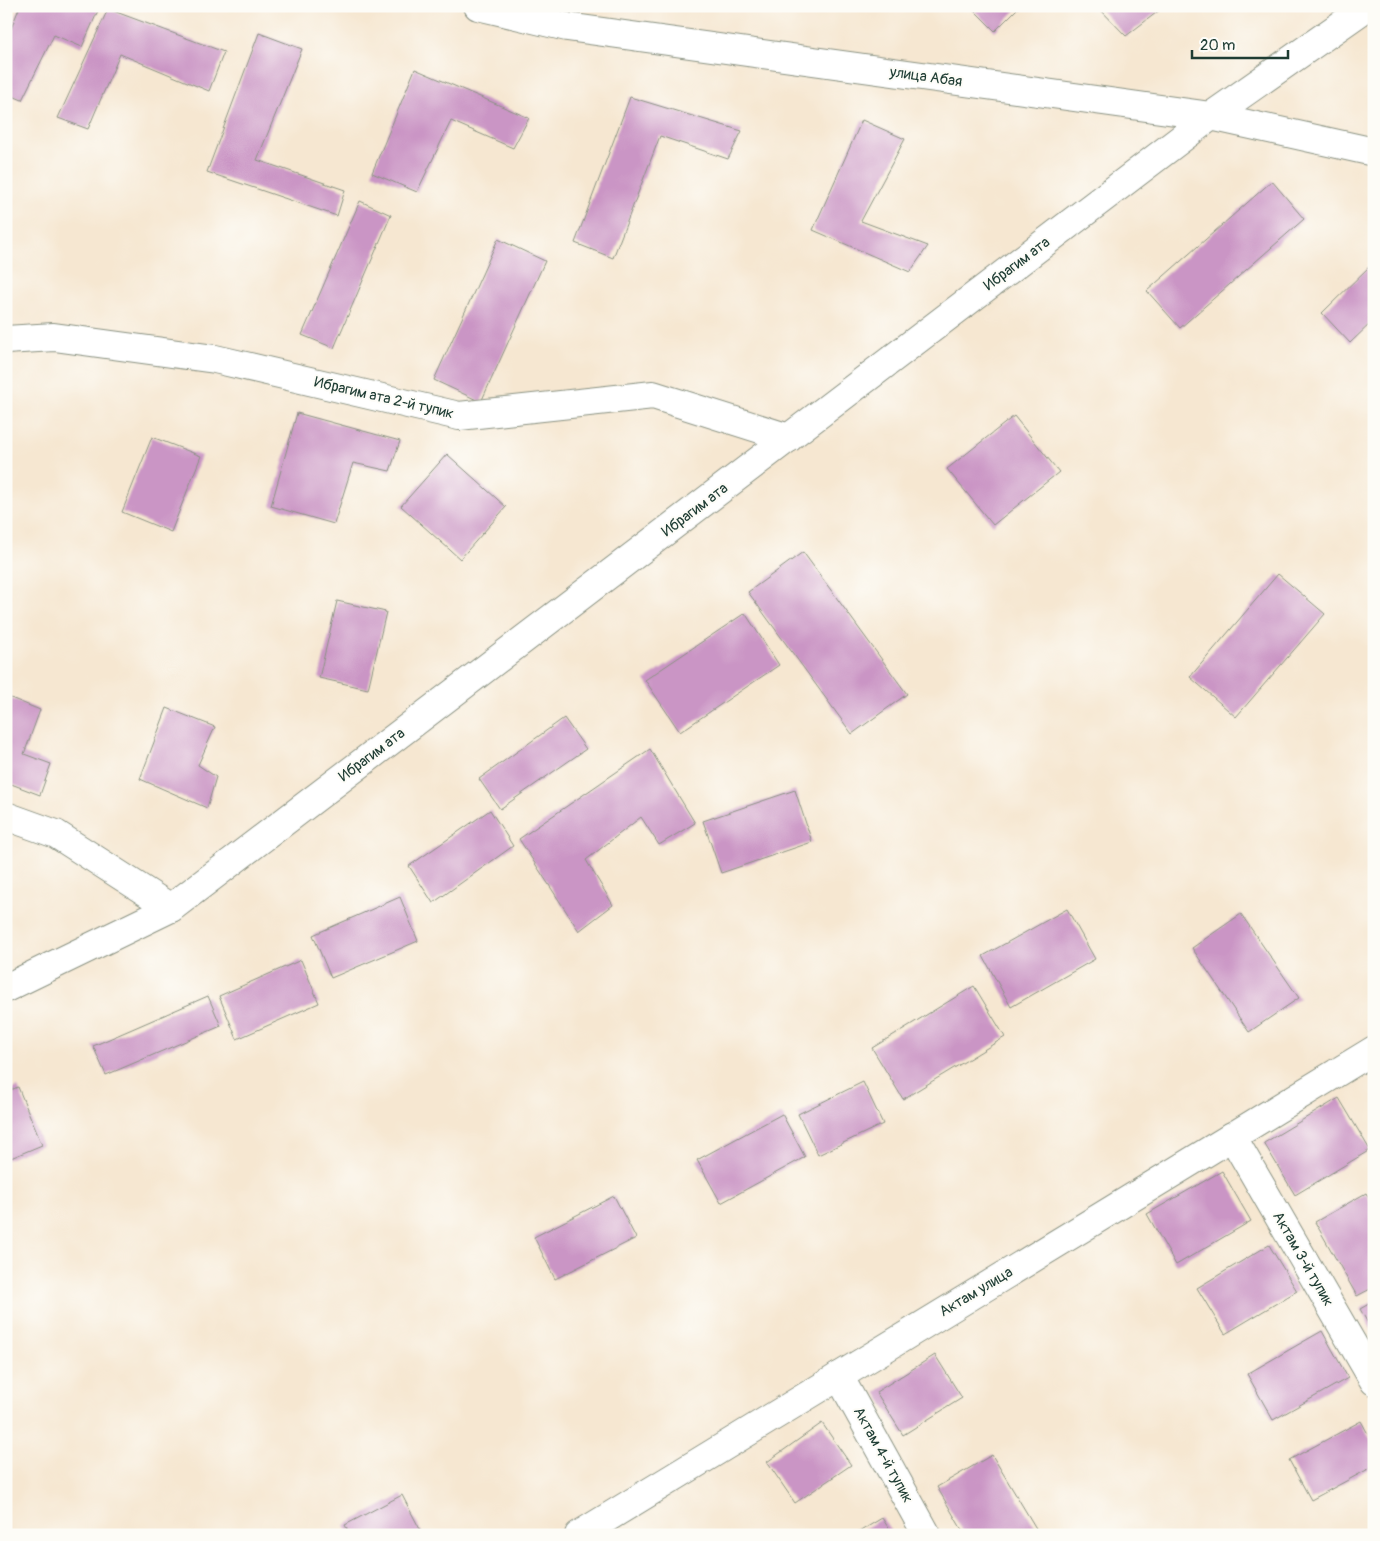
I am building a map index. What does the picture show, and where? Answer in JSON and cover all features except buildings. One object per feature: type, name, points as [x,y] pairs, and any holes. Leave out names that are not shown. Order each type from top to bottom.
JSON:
[{"type":"street","name":"улица Абая","points":[[478,6],[567,27],[1211,116],[1374,152]]},
{"type":"street","name":"Ибрагим ата","points":[[6,988],[171,908],[1211,116],[1368,6]]},
{"type":"street","name":"Ибрагим ата 2-й тупик","points":[[6,340],[54,337],[215,359],[459,416],[654,395],[789,438]]},
{"type":"street","points":[[6,816],[56,834],[171,908]]},
{"type":"street","name":"Актам улица","points":[[579,1535],[1374,1050]]},
{"type":"street","name":"Актам 3-й тупик","points":[[1232,1136],[1374,1381]]},
{"type":"street","name":"Актам 4-й тупик","points":[[839,1376],[927,1535]]}]
